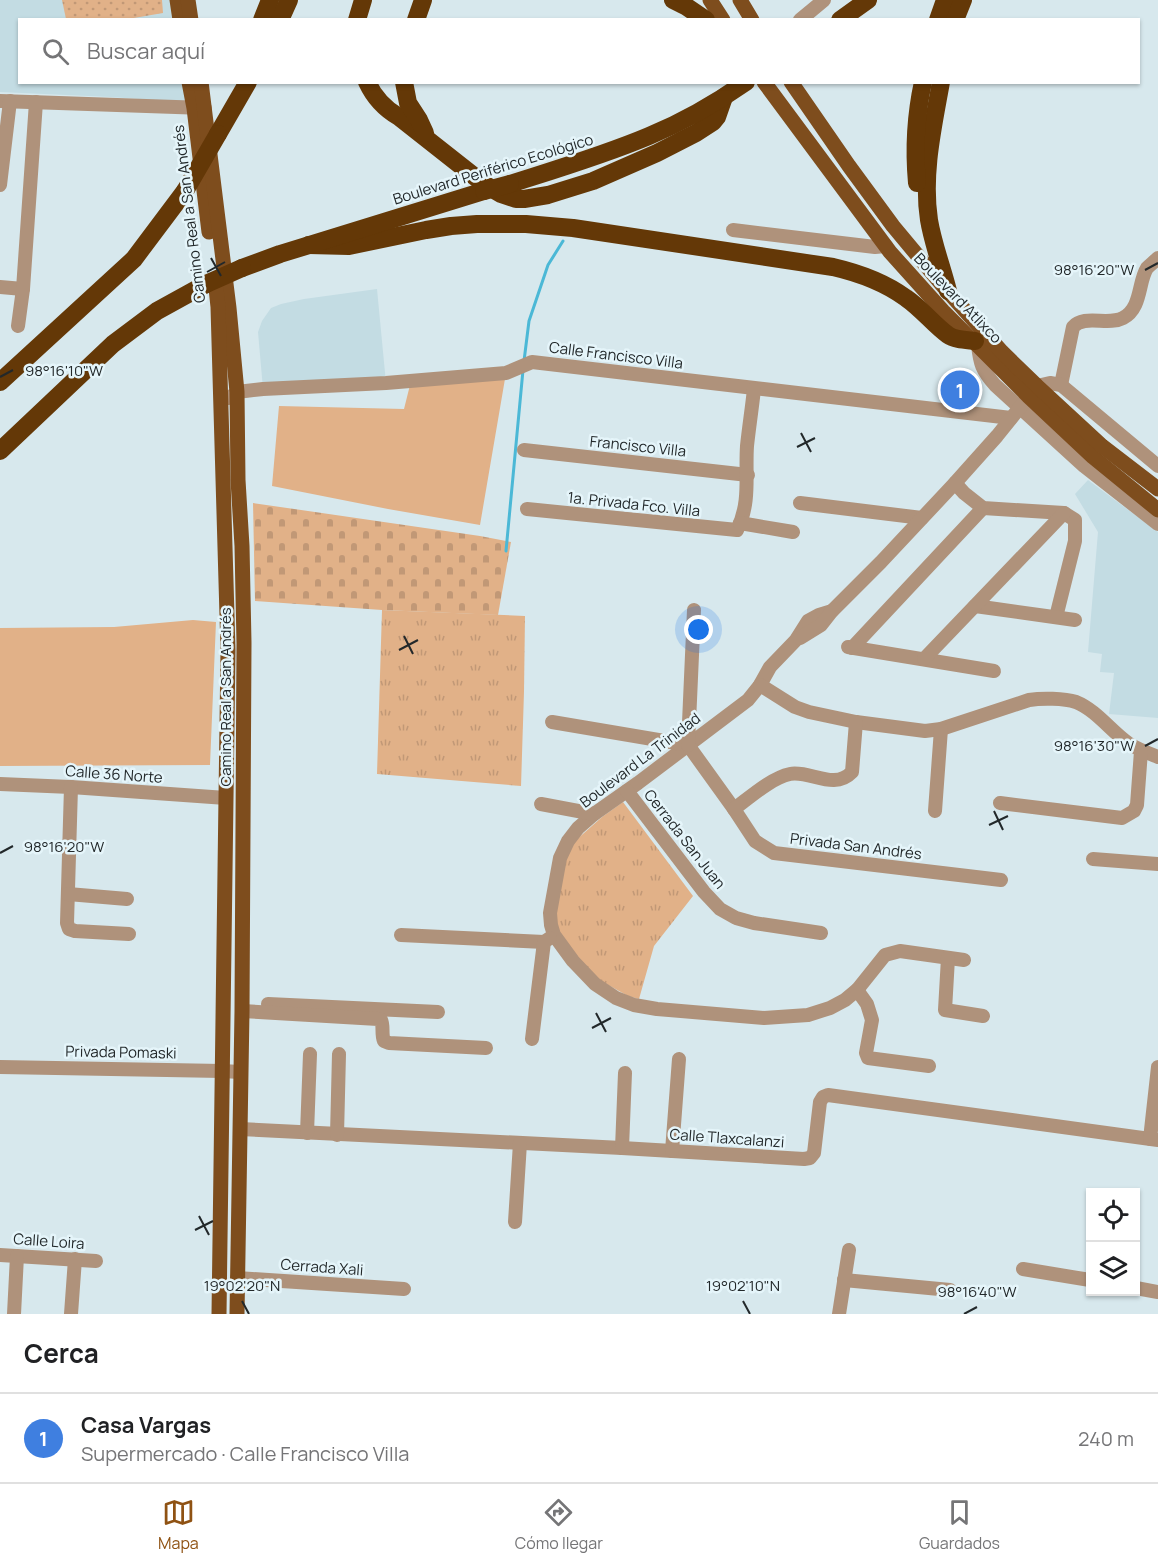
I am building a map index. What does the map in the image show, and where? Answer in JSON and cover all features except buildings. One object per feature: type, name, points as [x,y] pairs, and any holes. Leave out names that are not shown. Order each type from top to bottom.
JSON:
[{"type":"highway","points":[[263,18],[270,0]]},
{"type":"highway","points":[[281,18],[289,0]]},
{"type":"highway","points":[[358,18],[363,0]]},
{"type":"highway","points":[[417,18],[423,0]]},
{"type":"highway","points":[[674,0],[703,18]]},
{"type":"highway","points":[[843,18],[868,0]]},
{"type":"highway","points":[[939,18],[945,0]]},
{"type":"highway","points":[[956,18],[963,0]]},
{"type":"highway","points":[[221,127],[237,84]]},
{"type":"highway","points":[[0,382],[134,259],[185,191],[247,84]]},
{"type":"highway","points":[[368,84],[371,92],[383,105],[484,184],[501,194],[516,199],[534,198],[593,181],[657,153],[713,122],[724,98]]},
{"type":"highway","points":[[404,84],[408,103],[428,139]]},
{"type":"highway","name":"Boulevard Periférico Ecológico","points":[[0,451],[112,344],[157,311],[206,284],[242,268],[309,245],[584,161],[680,122],[724,98],[744,84]]},
{"type":"highway","points":[[924,84],[918,120],[917,176],[925,232],[945,289]]},
{"type":"highway","points":[[941,84],[927,174],[927,193],[930,223],[945,289]]},
{"type":"highway","points":[[309,245],[349,246],[426,230],[477,224],[526,224],[573,228],[848,271],[878,281],[904,297],[949,336],[976,343]]},
{"type":"main road","points":[[177,0],[180,18]]},
{"type":"main road","points":[[188,0],[191,18]]},
{"type":"main road","points":[[711,0],[722,18]]},
{"type":"main road","points":[[740,0],[751,18]]},
{"type":"main road","name":"Camino Real a San Andrés","points":[[190,84],[199,108],[229,308],[237,392],[244,643],[243,936],[237,1314]]},
{"type":"main road","name":"Camino Real a San Andrés","points":[[201,84],[199,108],[218,307],[228,650],[219,1314]]},
{"type":"main road","name":"Boulevard Atlixco","points":[[765,84],[886,246],[943,311],[976,343],[1024,402],[1158,510]]},
{"type":"main road","name":"Boulevard Atlixco","points":[[792,84],[893,226],[945,289],[1002,352],[1024,402]]},
{"type":"main road","points":[[1024,402],[1102,446],[1158,489]]},
{"type":"main road","points":[[226,550],[242,546]]},
{"type":"main road","points":[[225,936],[243,936]]},
{"type":"street","points":[[802,18],[824,0]]},
{"type":"street","points":[[0,185],[5,101],[199,108]]},
{"type":"street","points":[[18,326],[23,289],[36,102]]},
{"type":"street","points":[[733,230],[875,247],[886,246]]},
{"type":"street","points":[[1158,258],[1147,269],[1133,310],[1124,318],[1112,321],[1077,322],[1073,327],[1061,385],[1158,466]]},
{"type":"street","points":[[0,287],[23,289]]},
{"type":"street","name":"Calle Francisco Villa","points":[[221,403],[237,392],[506,373],[525,364],[754,389],[1024,402],[1050,383],[1061,385]]},
{"type":"street","points":[[739,527],[743,518],[748,475],[747,448],[754,389]]},
{"type":"street","points":[[1024,402],[1084,466],[1158,524]]},
{"type":"street","name":"Boulevard La Trinidad","points":[[532,1039],[560,858],[568,841],[578,828],[748,700],[770,667],[796,640],[821,625],[831,611],[955,483],[1024,402]]},
{"type":"street","name":"Francisco Villa","points":[[524,450],[748,475]]},
{"type":"street","points":[[955,483],[983,508],[1064,513],[1075,520],[1075,541],[1056,617]]},
{"type":"street","points":[[800,503],[922,518]]},
{"type":"street","points":[[983,508],[848,647],[994,671]]},
{"type":"street","name":"1a. Privada Fco. Villa","points":[[527,509],[793,532]]},
{"type":"street","points":[[924,659],[1064,513]]},
{"type":"street","points":[[975,606],[1075,620]]},
{"type":"street","points":[[552,722],[688,745],[694,610]]},
{"type":"street","points":[[760,685],[795,707],[809,712],[856,722],[925,731],[941,729],[1029,700],[1041,698],[1076,702],[1092,712],[1128,743],[1158,757]]},
{"type":"street","points":[[734,809],[770,783],[792,774],[831,781],[847,777],[852,772],[856,722]]},
{"type":"street","points":[[935,811],[941,729]]},
{"type":"street","name":"Privada San Andrés","points":[[688,745],[755,841],[774,853],[1001,880]]},
{"type":"street","points":[[1000,803],[1122,818],[1134,811],[1137,805],[1141,751]]},
{"type":"street","name":"Calle 36 Norte","points":[[0,784],[226,798]]},
{"type":"street","points":[[71,787],[67,922],[69,929],[129,934]]},
{"type":"street","name":"Cerrada San Juan","points":[[627,791],[704,892],[720,909],[736,918],[754,923],[822,933]]},
{"type":"street","points":[[541,804],[594,814]]},
{"type":"street","points":[[1093,859],[1158,864]]},
{"type":"street","points":[[68,894],[127,899]]},
{"type":"street","points":[[401,935],[549,939],[595,984],[616,998],[634,1005],[764,1018],[807,1015],[830,1008],[857,990],[885,955],[900,951],[964,960]]},
{"type":"street","points":[[948,958],[945,1010],[983,1016]]},
{"type":"street","points":[[857,990],[867,1004],[872,1020],[866,1053],[868,1058],[929,1066]]},
{"type":"street","points":[[242,1007],[438,1012]]},
{"type":"street","points":[[242,1007],[378,1019],[383,1022],[382,1037],[389,1043],[486,1048]]},
{"type":"street","points":[[337,1135],[339,1053]]},
{"type":"street","points":[[307,1133],[310,1054]]},
{"type":"street","points":[[672,1151],[679,1059]]},
{"type":"street","name":"Privada Pomaski","points":[[0,1067],[240,1072]]},
{"type":"street","points":[[1154,1139],[1158,1067]]},
{"type":"street","points":[[622,1148],[625,1073]]},
{"type":"street","name":"Calle Tlaxcalanzi","points":[[240,1129],[804,1159],[810,1158],[814,1153],[820,1102],[828,1095],[1154,1139]]},
{"type":"street","points":[[515,1222],[520,1143]]},
{"type":"street","points":[[839,1314],[849,1250]]},
{"type":"street","name":"Calle Loira","points":[[0,1255],[96,1261]]},
{"type":"street","points":[[14,1314],[17,1256]]},
{"type":"street","points":[[71,1314],[75,1259]]},
{"type":"street","points":[[1023,1269],[1086,1279]]},
{"type":"street","name":"Cerrada Xali","points":[[237,1278],[404,1289]]},
{"type":"street","points":[[844,1280],[950,1290]]},
{"type":"street","points":[[1140,1289],[1158,1292]]},
{"type":"shaded area","points":[[0,0],[174,0],[177,18],[18,18],[18,84],[186,84],[189,99],[183,102],[0,92]]},
{"type":"shaded area","points":[[377,289],[386,383],[263,389],[258,332],[271,308],[304,299]]},
{"type":"shaded area","points":[[1088,480],[1158,532],[1158,718],[1109,714],[1114,673],[1100,672],[1102,654],[1088,652],[1098,532],[1075,494]]},
{"type":"green space","points":[[62,0],[162,0],[163,13],[134,18],[66,18]]},
{"type":"green space","points":[[506,373],[480,525],[272,486],[279,406],[404,409],[411,381]]},
{"type":"green space","points":[[253,503],[511,542],[498,615],[255,601]]},
{"type":"green space","points":[[382,610],[525,616],[521,786],[377,774]]},
{"type":"green space","points":[[193,620],[216,622],[210,765],[0,766],[0,628],[114,627]]},
{"type":"green space","points":[[623,802],[693,896],[654,946],[639,999],[628,996],[601,981],[576,957],[556,930],[553,917],[563,861],[575,841]]},
{"type":"waterway","points":[[524,361],[529,321],[548,265],[563,241]]},
{"type":"waterway","points":[[506,551],[523,370]]},
{"type":"place","name":"Casa Vargas","points":[[960,390]]}]
